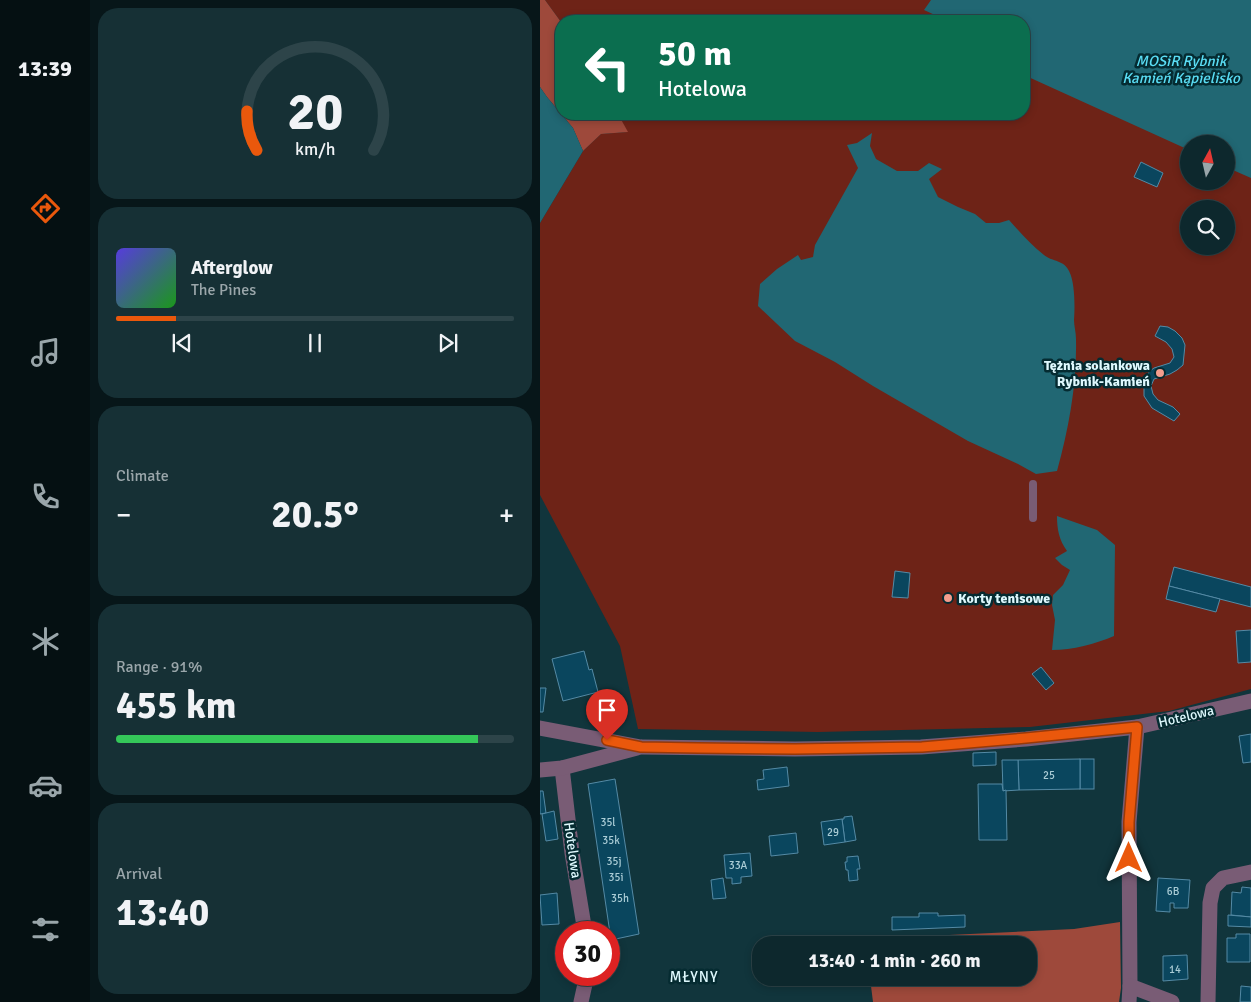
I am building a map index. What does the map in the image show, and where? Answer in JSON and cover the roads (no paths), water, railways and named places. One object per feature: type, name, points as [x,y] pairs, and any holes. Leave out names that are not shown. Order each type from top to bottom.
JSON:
[{"type":"street","name":"Hotelowa","points":[[540,728],[641,747],[795,749],[922,747],[1137,727],[1251,701]]},
{"type":"street","points":[[1129,1002],[1129,822],[1137,727]]},
{"type":"street","name":"Hotelowa","points":[[540,770],[562,768],[641,747]]},
{"type":"street","name":"Hotelowa","points":[[562,768],[572,853],[583,921]]},
{"type":"street","points":[[1208,1002],[1210,903],[1213,888],[1223,878],[1251,872]]},
{"type":"street","points":[[581,1002],[584,986]]},
{"type":"street","points":[[1130,986],[1172,1002]]},
{"type":"lane","points":[[1032,518],[1034,484]]},
{"type":"water","name":"MOSiR Rybnik Kamień Kąpielisko","points":[[931,0],[1251,0],[1251,178],[1235,171],[1235,135],[1180,135],[1180,146],[1030,78],[1030,15],[935,15],[924,10]]},
{"type":"water","points":[[540,87],[555,107],[555,120],[566,120],[573,128],[583,151],[540,223]]},
{"type":"water","points":[[872,133],[870,146],[876,159],[897,171],[918,171],[929,163],[942,169],[929,179],[938,197],[975,214],[986,223],[999,223],[1009,220],[1039,251],[1067,267],[1071,276],[1074,295],[1076,356],[1069,422],[1057,471],[1036,474],[968,441],[835,362],[795,341],[758,306],[760,284],[777,269],[798,255],[801,260],[813,257],[815,245],[858,168],[847,145],[857,143]]},
{"type":"water","points":[[1057,516],[1097,530],[1115,545],[1114,636],[1084,646],[1052,650],[1055,620],[1052,605],[1053,595],[1063,585],[1070,570],[1055,558],[1067,551],[1059,534]]},
{"type":"place","name":"Tężnia solankowa Rybnik-Kamień","points":[[1160,373]]},
{"type":"place","name":"Korty tenisowe","points":[[948,598]]},
{"type":"district","name":"MŁYNY","points":[[694,977]]}]
